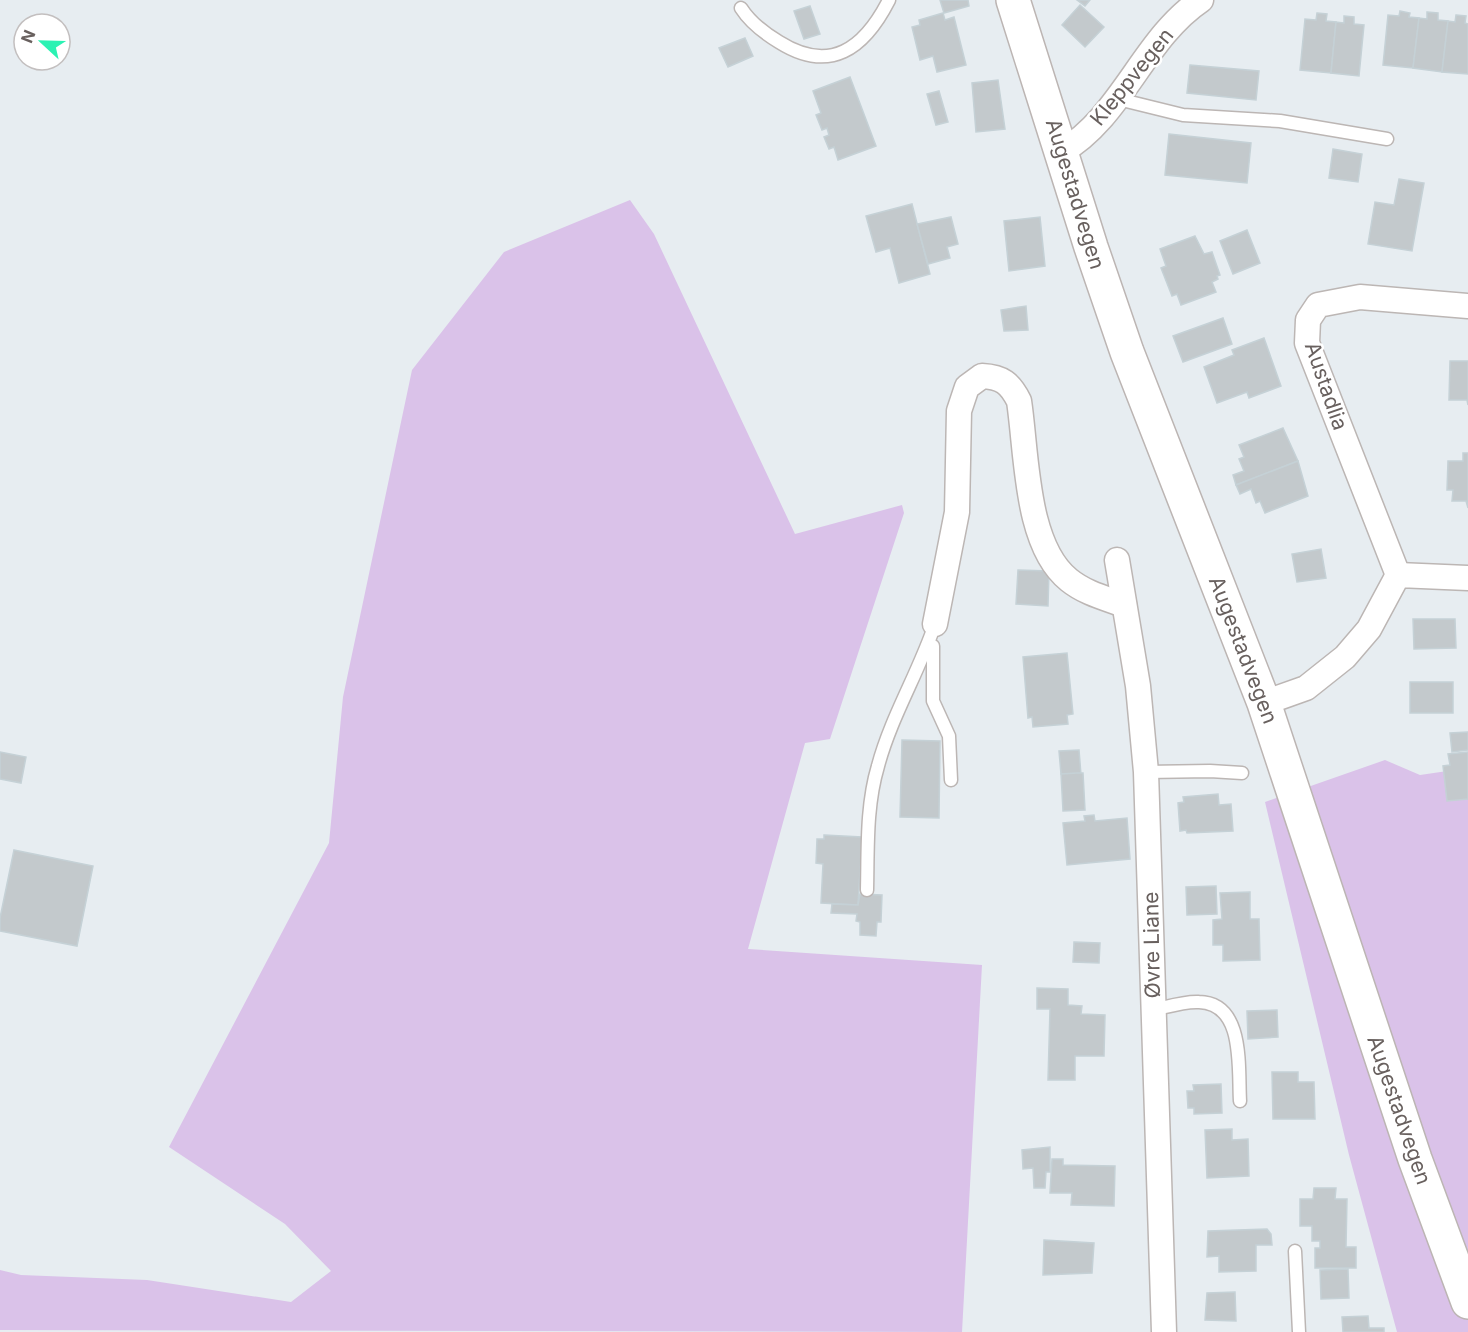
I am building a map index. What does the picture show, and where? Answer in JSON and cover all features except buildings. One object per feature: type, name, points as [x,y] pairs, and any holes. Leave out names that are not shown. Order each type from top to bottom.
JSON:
[{"type":"main road","name":"Augestadvegen","points":[[1013,0],[1127,352],[1264,703],[1414,1160],[1468,1302]]},
{"type":"street","name":"Kleppvegen","points":[[1061,152],[1082,140],[1118,99],[1130,79],[1186,10],[1201,0]]},
{"type":"street","name":"Austadlia","points":[[1398,575],[1307,343],[1308,320],[1317,305],[1359,297],[1468,306]]},
{"type":"street","points":[[934,624],[957,512],[959,411],[967,387],[982,376],[996,377],[1011,386],[1019,401],[1036,523],[1053,561],[1068,580],[1090,593],[1124,604]]},
{"type":"street","name":"Øvre Liane","points":[[1117,560],[1138,686],[1146,772],[1164,1332]]},
{"type":"street","points":[[1264,703],[1306,688],[1345,657],[1368,629],[1398,575],[1468,578]]},
{"type":"lane","points":[[741,8],[756,26],[776,40],[800,55],[818,58],[835,55],[855,44],[870,31],[889,0]]},
{"type":"lane","points":[[1118,99],[1183,115],[1280,121],[1387,139]]},
{"type":"lane","points":[[934,624],[931,661],[933,701],[949,736],[951,780]]},
{"type":"lane","points":[[867,890],[868,816],[878,765],[923,660],[934,624]]},
{"type":"lane","points":[[1146,772],[1242,773]]},
{"type":"lane","points":[[1153,1010],[1196,1001],[1210,1003],[1222,1010],[1235,1031],[1240,1101]]},
{"type":"lane","points":[[1295,1251],[1299,1332]]},
{"type":"shaded area","points":[[630,200],[654,234],[795,534],[902,505],[904,513],[830,739],[805,743],[748,949],[982,965],[962,1332],[0,1330],[0,1270],[21,1275],[147,1280],[291,1302],[331,1271],[285,1224],[169,1147],[329,843],[343,697],[412,370],[504,252]]},
{"type":"shaded area","points":[[1385,760],[1420,775],[1468,768],[1468,1332],[1397,1332],[1349,1155],[1265,802]]}]
